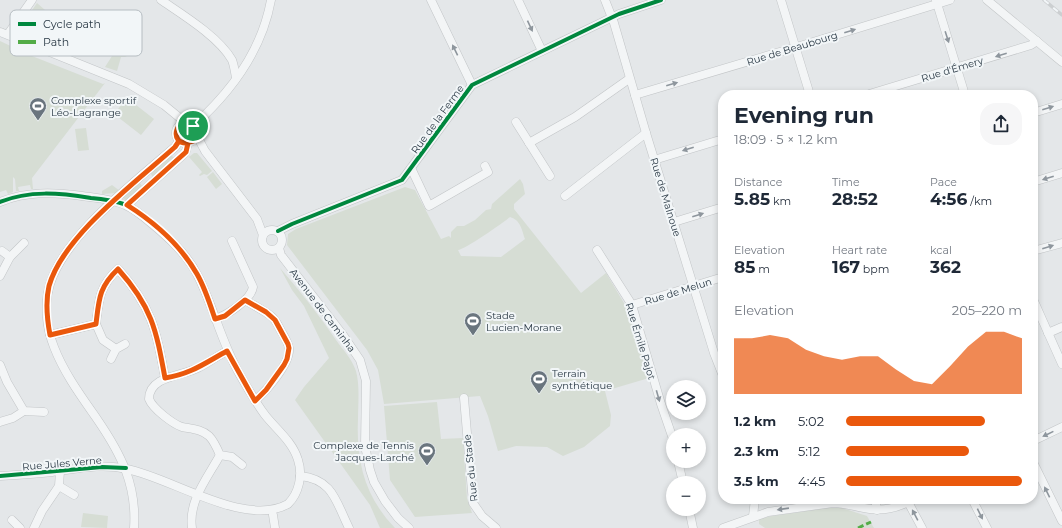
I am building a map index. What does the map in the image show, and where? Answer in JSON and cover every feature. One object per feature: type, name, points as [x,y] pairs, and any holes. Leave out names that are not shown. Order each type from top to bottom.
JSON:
[{"type":"street","points":[[24,10],[32,0]]},
{"type":"street","points":[[161,0],[207,33],[232,61],[244,68]]},
{"type":"street","points":[[134,528],[134,506],[126,468],[117,450],[62,365],[53,345],[50,335],[46,305],[49,286],[63,258],[82,233],[148,170],[177,145],[179,141],[182,142],[191,133],[244,68],[259,39],[267,18],[271,0]]},
{"type":"street","points":[[431,0],[472,85]]},
{"type":"street","points":[[518,0],[542,51]]},
{"type":"street","name":"Rue de Malnoue","points":[[605,0],[613,17],[654,160],[718,363]]},
{"type":"street","name":"Rue de la Ferme","points":[[402,180],[472,85],[613,17],[661,0]]},
{"type":"street","points":[[781,0],[809,90]]},
{"type":"street","name":"Rue de Beaubourg","points":[[635,95],[796,48],[936,2],[950,0]]},
{"type":"street","points":[[987,0],[1062,62]]},
{"type":"street","points":[[936,2],[964,90]]},
{"type":"street","name":"Rue d'Émery","points":[[883,90],[1031,45],[1037,41]]},
{"type":"street","points":[[60,56],[129,84],[154,98],[176,115],[191,133]]},
{"type":"street","points":[[232,61],[236,78]]},
{"type":"street","points":[[529,143],[575,117],[630,79]]},
{"type":"street","points":[[1038,111],[1062,104]]},
{"type":"street","points":[[176,115],[178,127],[176,132],[179,141]]},
{"type":"street","points":[[516,122],[550,176]]},
{"type":"street","points":[[178,127],[183,123],[257,219],[263,235],[263,244],[267,249],[276,249],[281,245],[282,238],[274,230],[257,219]]},
{"type":"street","points":[[127,205],[186,152],[191,133]]},
{"type":"street","points":[[565,196],[646,133]]},
{"type":"street","points":[[654,160],[718,140]]},
{"type":"street","points":[[169,152],[180,158]]},
{"type":"street","points":[[411,168],[429,206],[488,172],[485,166]]},
{"type":"street","points":[[148,170],[149,176],[152,179],[156,179]]},
{"type":"street","points":[[1038,180],[1062,173]]},
{"type":"street","points":[[263,235],[402,180],[411,181],[420,187]]},
{"type":"street","points":[[0,202],[15,196],[41,193],[72,195],[115,201],[127,205],[136,211],[164,234],[186,257],[197,274],[227,351],[255,401],[294,449],[298,459],[300,476],[298,487],[292,499],[282,509],[272,515],[258,518]]},
{"type":"street","points":[[674,222],[718,209]]},
{"type":"street","points":[[215,319],[225,316],[245,300],[252,291],[252,287],[232,241]]},
{"type":"street","points":[[1038,250],[1062,243]]},
{"type":"street","points":[[0,276],[10,257],[24,244]]},
{"type":"street","name":"Avenue de Caminha","points":[[276,249],[349,351],[358,366],[362,385],[362,445],[366,471],[380,501],[391,517],[402,528]]},
{"type":"street","name":"Avenue de Caminha","points":[[276,249],[343,335],[360,360],[366,381],[365,446],[370,470],[374,482],[385,501],[398,518],[409,528]]},
{"type":"street","name":"Rue Émile Pajot","points":[[597,250],[632,305],[669,428]]},
{"type":"street","points":[[2,252],[10,257]]},
{"type":"street","points":[[116,349],[103,340],[96,324],[100,293],[118,269],[138,293],[150,316],[158,340],[165,378]]},
{"type":"street","name":"Rue de Melun","points":[[632,305],[718,280]]},
{"type":"street","points":[[245,300],[266,312],[275,320],[289,348],[284,365],[266,390],[255,401]]},
{"type":"street","points":[[1038,310],[1062,364]]},
{"type":"street","points":[[50,335],[96,324]]},
{"type":"street","points":[[1048,333],[1062,327]]},
{"type":"street","points":[[111,359],[116,349],[125,344]]},
{"type":"street","points":[[220,455],[213,440],[200,431],[178,425],[151,404],[149,396],[151,390],[165,378],[174,377],[198,368],[227,351]]},
{"type":"street","points":[[0,365],[24,411]]},
{"type":"street","name":"Rue du Stade","points":[[464,398],[473,503],[482,516],[496,528]]},
{"type":"street","points":[[0,422],[13,418],[24,411],[44,412]]},
{"type":"street","points":[[1038,439],[1062,427]]},
{"type":"street","points":[[109,467],[116,460],[117,450]]},
{"type":"street","points":[[220,455],[232,457],[242,465]]},
{"type":"street","points":[[192,528],[191,516],[196,499],[220,455]]},
{"type":"street","name":"Rue Jules Verne","points":[[0,476],[80,468],[126,468],[143,474],[222,511],[236,516]]},
{"type":"street","points":[[34,528],[42,510],[59,486],[60,471]]},
{"type":"street","points":[[1038,472],[1061,518]]},
{"type":"street","points":[[130,485],[135,476],[143,474]]},
{"type":"street","points":[[300,476],[314,478],[326,485],[349,528]]},
{"type":"street","points":[[59,486],[74,495]]},
{"type":"street","points":[[753,516],[754,504]]},
{"type":"street","points":[[723,528],[753,516],[768,512],[826,504]]},
{"type":"street","points":[[846,504],[877,510],[893,509],[904,504]]},
{"type":"street","points":[[876,504],[877,510]]},
{"type":"street","points":[[912,504],[922,528]]},
{"type":"street","points":[[975,504],[987,528]]},
{"type":"street","points":[[272,515],[275,528]]},
{"type":"street","points":[[690,516],[693,528]]},
{"type":"street","points":[[12,520],[20,528]]},
{"type":"shaded area","points":[[37,3],[45,10],[32,10]]},
{"type":"shaded area","name":"Complexe sportif Léo-Lagrange","points":[[0,41],[10,46],[10,56],[32,56],[103,84],[105,83],[32,178],[33,189],[31,189],[30,185],[18,187],[19,191],[16,191],[15,179],[13,177],[13,192],[8,194],[6,190],[0,192]]},
{"type":"shaded area","points":[[112,56],[127,56],[121,57],[117,71],[105,67]]},
{"type":"shaded area","points":[[127,98],[154,119],[141,135],[114,114]]},
{"type":"shaded area","points":[[86,128],[89,150],[78,151],[75,129]]},
{"type":"shaded area","points":[[194,153],[197,153],[212,171],[207,175],[199,175],[202,172],[189,157]]},
{"type":"shaded area","points":[[170,155],[175,158],[153,177],[150,172]]},
{"type":"shaded area","points":[[213,172],[222,184],[216,189],[207,177]]},
{"type":"shaded area","name":"Stade Lucien-Morane","points":[[520,179],[523,184],[525,194],[514,204],[514,209],[581,293],[606,273],[627,308],[649,378],[605,391],[611,415],[610,426],[584,447],[563,456],[547,447],[516,446],[498,451],[488,416],[480,396],[384,404],[378,370],[367,350],[287,245],[288,234],[296,229],[405,187],[415,190],[441,239],[449,236],[451,238],[451,232],[457,226],[464,226],[475,220],[486,210],[491,209],[492,204]],"holes":[[[510,217],[514,218],[519,223],[525,239],[501,257],[461,256],[458,250],[475,241]]]},
{"type":"shaded area","points":[[139,182],[143,187],[125,200],[123,198],[124,195]]},
{"type":"shaded area","points":[[112,185],[120,191],[117,193],[102,194],[102,191]]},
{"type":"shaded area","points":[[280,268],[316,312],[352,362],[356,371],[358,383],[359,450],[364,478],[376,504],[395,528],[380,528],[370,505],[295,400],[329,358],[304,306],[292,290]]},
{"type":"shaded area","name":"Complexe de Tennis Jacques-Larché","points":[[437,402],[441,439],[463,438],[467,498],[472,513],[415,517],[390,480],[384,406]]},
{"type":"shaded area","points":[[827,508],[842,508],[867,516],[874,528],[765,528],[759,524],[759,519]]},
{"type":"shaded area","points":[[83,513],[108,516],[107,528],[81,527]]},
{"type":"railway","points":[[1044,0],[1062,15]]},
{"type":"marked path","points":[[858,528],[871,522]]},
{"type":"cycle path","points":[[278,231],[402,180],[472,85],[619,14],[661,0]]},
{"type":"cycle path","points":[[0,202],[11,198],[33,194],[56,194],[114,201],[127,205]]},
{"type":"cycle path","points":[[0,476],[102,467],[126,468]]},
{"type":"place","name":"Complexe sportif Léo-Lagrange","points":[[38,121]]},
{"type":"place","name":"Stade Lucien-Morane","points":[[473,336]]},
{"type":"place","name":"Terrain synthétique","points":[[539,394]]},
{"type":"place","name":"Complexe de Tennis Jacques-Larché","points":[[427,466]]},
{"type":"route","points":[[193,126],[191,124],[183,123],[176,129],[176,135],[179,141],[185,143],[188,143],[186,152],[127,205],[164,234],[186,257],[197,274],[215,319],[225,316],[245,300],[266,312],[275,320],[288,344],[289,354],[284,365],[266,390],[255,401],[227,351],[189,372],[174,377],[165,378],[162,357],[154,325],[138,293],[118,269],[100,293],[96,324],[50,335],[46,313],[48,290],[54,274],[63,258],[84,231],[121,194],[175,147],[179,141],[188,143],[193,141],[196,134],[193,126]]}]
